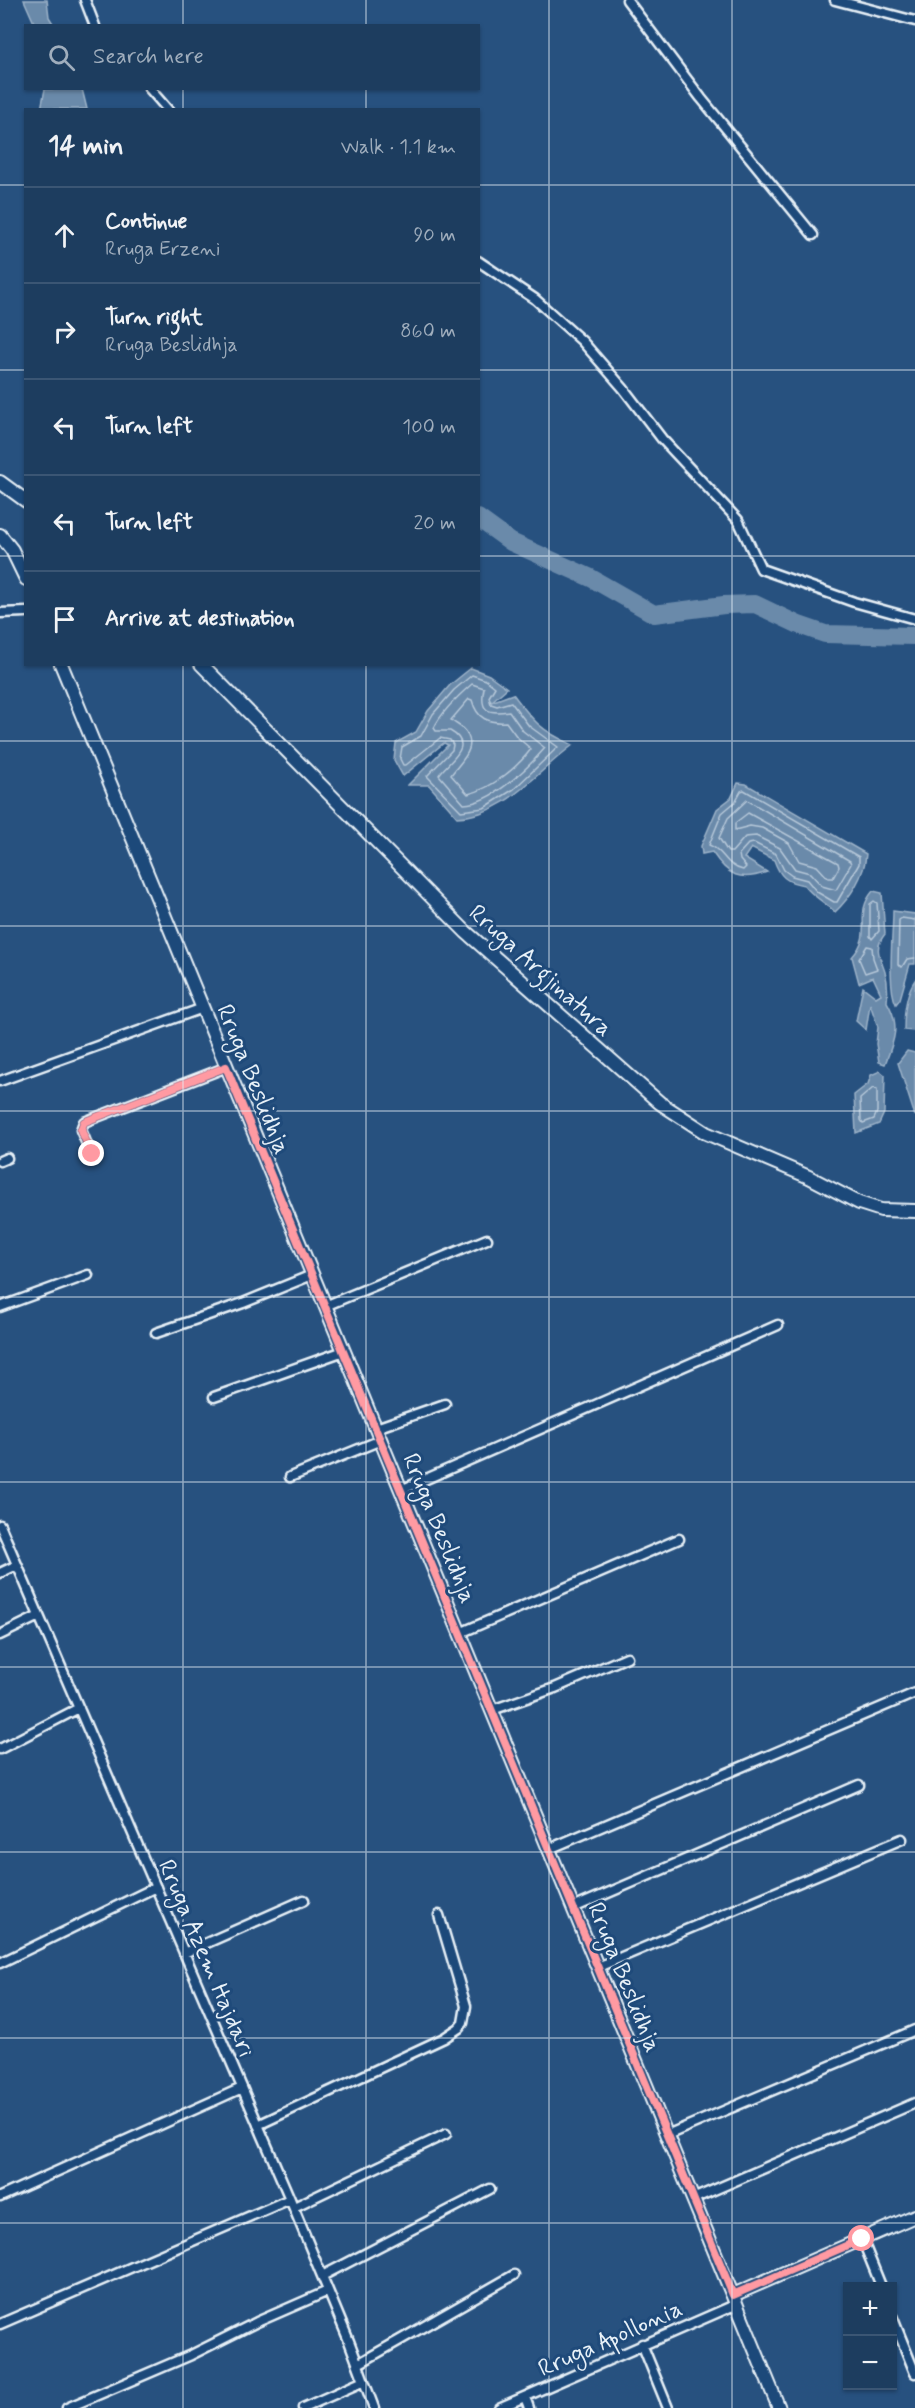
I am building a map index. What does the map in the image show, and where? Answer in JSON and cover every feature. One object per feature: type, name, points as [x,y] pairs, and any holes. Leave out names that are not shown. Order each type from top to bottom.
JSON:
[{"type":"main road","points":[[4,485],[24,500]]},
{"type":"main road","points":[[0,535],[12,550],[24,575]]},
{"type":"main road","name":"Rruga Beslidhja","points":[[62,666],[779,2408]]},
{"type":"main road","name":"Rruga Argjinatura","points":[[203,666],[466,932],[660,1103],[706,1133],[809,1177],[859,1203],[881,1210],[915,1211]]},
{"type":"main road","points":[[735,2299],[915,2216]]},
{"type":"street","points":[[85,0],[94,24]]},
{"type":"street","points":[[627,0],[701,98],[813,235]]},
{"type":"street","points":[[835,0],[915,21]]},
{"type":"street","points":[[151,90],[166,108]]},
{"type":"street","points":[[480,262],[535,299],[582,341],[623,388],[662,439],[738,520],[761,569],[854,602],[915,619]]},
{"type":"street","points":[[0,613],[24,612]]},
{"type":"street","points":[[0,1081],[203,1008]]},
{"type":"street","points":[[92,1154],[81,1130],[84,1122],[226,1067]]},
{"type":"street","points":[[325,1306],[488,1239]]},
{"type":"street","points":[[0,1307],[88,1275]]},
{"type":"street","points":[[156,1333],[243,1303],[312,1275]]},
{"type":"street","points":[[401,1490],[778,1325]]},
{"type":"street","points":[[214,1396],[344,1351]]},
{"type":"street","points":[[290,1477],[445,1404]]},
{"type":"street","name":"Rruga Azem Hajdari","points":[[0,1525],[292,2203],[374,2408]]},
{"type":"street","points":[[460,1633],[679,1539]]},
{"type":"street","points":[[0,1574],[17,1565]]},
{"type":"street","points":[[0,1635],[39,1616]]},
{"type":"street","points":[[492,1710],[555,1688],[627,1657]]},
{"type":"street","points":[[549,1848],[915,1693]]},
{"type":"street","points":[[0,1749],[79,1708]]},
{"type":"street","points":[[573,1908],[859,1785]]},
{"type":"street","points":[[598,1967],[902,1839]]},
{"type":"street","points":[[0,1963],[156,1887]]},
{"type":"street","points":[[184,1953],[304,1900]]},
{"type":"street","points":[[258,2125],[333,2092],[444,2038],[459,2028],[463,2023],[466,2006],[439,1915]]},
{"type":"street","points":[[667,2135],[915,2030]]},
{"type":"street","points":[[0,2197],[242,2088]]},
{"type":"street","points":[[693,2199],[915,2103]]},
{"type":"street","points":[[0,2324],[292,2203],[446,2134]]},
{"type":"street","points":[[322,2276],[490,2189]]},
{"type":"street","points":[[862,2239],[879,2282]]},
{"type":"street","points":[[358,2364],[514,2275]]},
{"type":"street","points":[[68,2408],[191,2355],[257,2322],[328,2291]]},
{"type":"street","name":"Rruga Apollonia","points":[[499,2408],[642,2344],[735,2299]]},
{"type":"street","points":[[897,2328],[915,2373]]},
{"type":"street","points":[[642,2344],[668,2408]]},
{"type":"street","points":[[303,2408],[364,2381]]},
{"type":"street","points":[[525,2397],[529,2408]]},
{"type":"water","points":[[24,0],[47,0],[49,17],[53,24],[35,24]]},
{"type":"water","points":[[45,90],[82,90],[87,108],[41,108]]},
{"type":"water","points":[[471,668],[489,675],[507,688],[491,702],[513,694],[538,724],[573,745],[520,791],[505,801],[475,815],[457,817],[429,785],[408,785],[448,745],[444,743],[403,776],[394,760],[396,743],[416,732],[428,711],[450,685]]},
{"type":"water","points":[[738,783],[746,784],[866,854],[863,870],[856,886],[835,912],[804,885],[784,878],[774,860],[751,848],[744,858],[767,872],[749,876],[735,875],[724,867],[712,852],[702,854],[701,846],[717,809],[731,798]]},
{"type":"water","points":[[873,891],[882,893],[885,934],[878,948],[887,980],[887,1002],[895,1026],[885,1064],[879,1062],[876,1044],[878,1027],[870,1004],[866,1030],[856,1021],[863,987],[876,997],[881,994],[873,977],[859,983],[852,957],[862,940],[864,908]]},
{"type":"water","points":[[893,911],[915,914],[915,964],[910,964],[900,999],[896,1004],[891,973]]},
{"type":"water","points":[[915,980],[915,1031],[904,1030],[905,1011]]},
{"type":"water","points":[[907,1051],[915,1053],[915,1116],[898,1063]]},
{"type":"water","points":[[880,1071],[885,1075],[884,1113],[879,1124],[856,1133],[854,1095],[868,1084],[871,1075]]},
{"type":"waterway","points":[[480,519],[511,542],[591,578],[654,614],[724,605],[755,604],[799,625],[825,634],[915,636]]},
{"type":"route","points":[[92,1154],[81,1130],[84,1122],[226,1067],[733,2295],[862,2239]]}]
